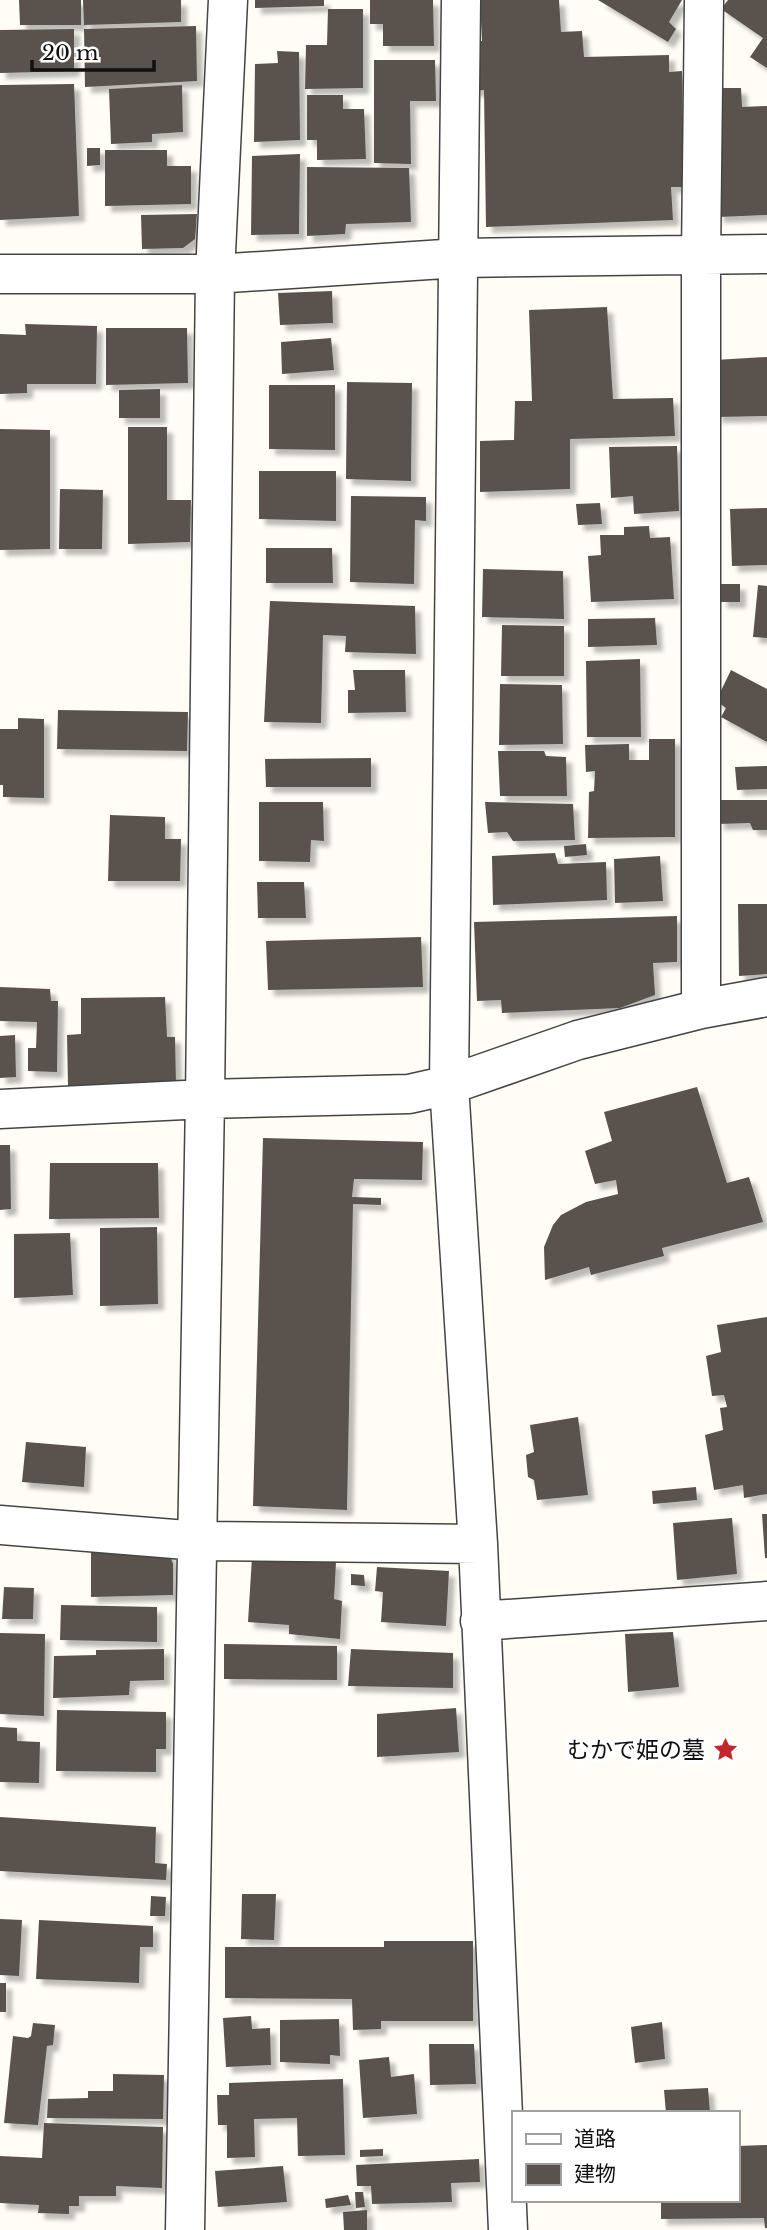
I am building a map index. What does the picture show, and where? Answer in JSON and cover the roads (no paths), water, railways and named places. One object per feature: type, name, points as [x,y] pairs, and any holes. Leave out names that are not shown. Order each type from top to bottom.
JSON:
[{"type":"street","points":[[185,2230],[205,1099],[215,274],[228,0]]},
{"type":"street","points":[[461,0],[449,1085],[478,1544],[508,2230]]},
{"type":"street","points":[[701,1009],[701,256],[704,0]]},
{"type":"street","points":[[0,275],[215,274],[460,258],[767,254]]},
{"type":"street","points":[[0,1110],[205,1099],[409,1094],[449,1085],[578,1040],[701,1009],[767,997]]},
{"type":"street","points":[[0,1525],[198,1541],[478,1544]]},
{"type":"street","points":[[480,1621],[767,1601]]},
{"type":"place","name":"むかで姫の墓","points":[[725,1750]]}]
